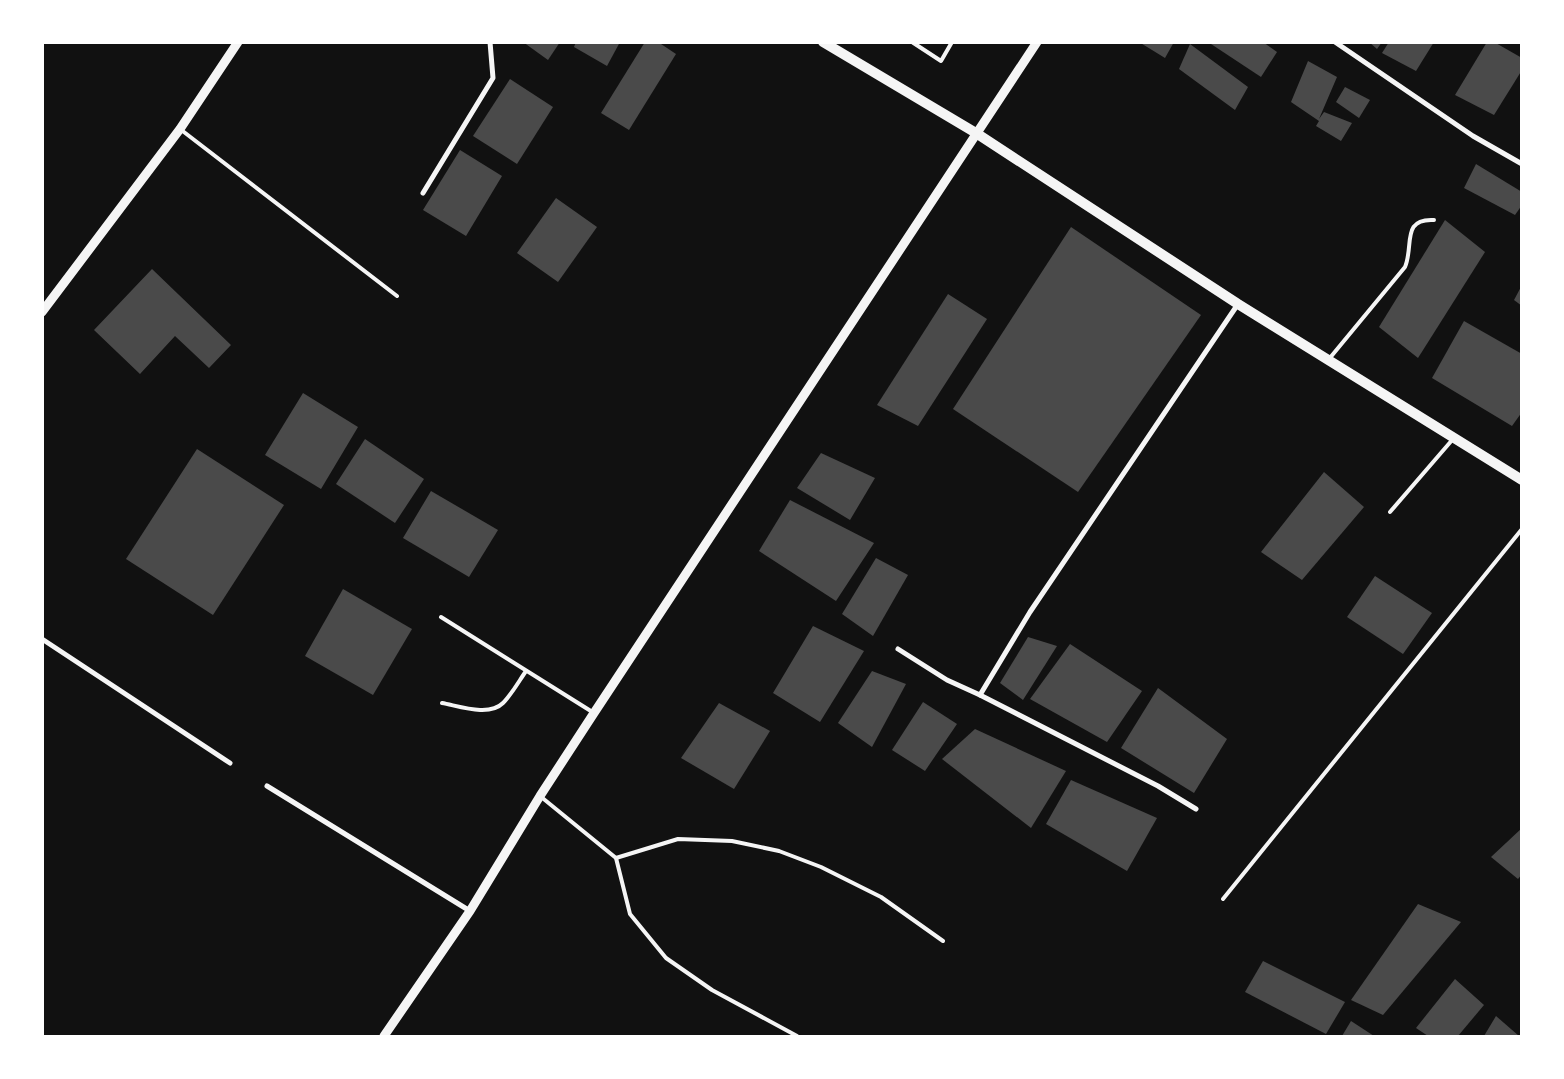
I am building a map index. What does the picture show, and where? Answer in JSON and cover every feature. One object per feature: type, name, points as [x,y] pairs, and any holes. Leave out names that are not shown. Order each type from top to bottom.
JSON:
[{"type":"main road","points":[[823,42],[976,133],[1238,304],[1522,480]]},
{"type":"street","points":[[42,312],[180,129],[238,42]]},
{"type":"street","points":[[423,193],[493,78],[490,42]]},
{"type":"street","points":[[384,1036],[470,910],[594,713],[1037,42]]},
{"type":"street","points":[[1335,42],[1473,136],[1522,164]]},
{"type":"street","points":[[980,695],[1030,612],[1238,304]]},
{"type":"street","points":[[42,639],[230,763]]},
{"type":"street","points":[[898,649],[947,680],[1158,786],[1196,809]]},
{"type":"street","points":[[267,786],[470,910]]},
{"type":"lane","points":[[912,42],[941,61],[952,42]]},
{"type":"lane","points":[[180,129],[398,296]]},
{"type":"lane","points":[[1328,361],[1406,267],[1410,252],[1410,234],[1416,223],[1434,220]]},
{"type":"lane","points":[[1390,512],[1454,439]]},
{"type":"lane","points":[[1224,899],[1522,529]]},
{"type":"lane","points":[[441,617],[594,713]]},
{"type":"lane","points":[[442,703],[491,710],[502,704],[526,671]]},
{"type":"lane","points":[[540,796],[616,858],[630,914],[666,958],[712,990],[778,1028],[797,1036]]},
{"type":"lane","points":[[616,858],[678,839],[732,841],[779,851],[821,867],[881,897],[943,941]]},
{"type":"building","points":[[523,42],[560,42],[548,60]]},
{"type":"building","points":[[576,42],[620,42],[607,66],[574,47]]},
{"type":"building","points":[[645,42],[658,42],[676,54],[629,130],[601,113]]},
{"type":"building","points":[[1139,42],[1174,42],[1165,58]]},
{"type":"building","points":[[1208,42],[1263,42],[1277,52],[1261,77]]},
{"type":"building","points":[[1369,42],[1382,42],[1377,49]]},
{"type":"building","points":[[1389,42],[1434,42],[1416,71],[1382,53]]},
{"type":"building","points":[[1487,42],[1494,42],[1522,58],[1522,70],[1494,115],[1455,95]]},
{"type":"building","points":[[1190,44],[1248,87],[1235,110],[1179,69]]},
{"type":"building","points":[[1308,61],[1337,77],[1319,119],[1324,112],[1352,123],[1341,141],[1316,126],[1319,121],[1291,102]]},
{"type":"building","points":[[510,79],[553,107],[517,164],[473,136]]},
{"type":"building","points":[[1345,87],[1370,100],[1359,118],[1336,102]]},
{"type":"building","points":[[460,150],[502,176],[466,236],[423,210]]},
{"type":"building","points":[[1476,164],[1522,192],[1522,205],[1515,215],[1464,188]]},
{"type":"building","points":[[556,198],[597,227],[558,282],[517,253]]},
{"type":"building","points":[[1445,220],[1485,252],[1418,358],[1379,327]]},
{"type":"building","points":[[1071,227],[1201,315],[1078,492],[953,409]]},
{"type":"building","points":[[152,269],[231,345],[209,368],[175,336],[140,374],[94,330]]},
{"type":"building","points":[[1522,285],[1522,306],[1514,300]]},
{"type":"building","points":[[948,294],[987,319],[918,426],[877,405]]},
{"type":"building","points":[[1464,321],[1522,354],[1522,412],[1512,426],[1432,378]]},
{"type":"building","points":[[303,393],[358,427],[321,489],[265,455]]},
{"type":"building","points":[[365,439],[424,479],[395,523],[336,484]]},
{"type":"building","points":[[197,449],[284,505],[213,615],[126,559]]},
{"type":"building","points":[[821,453],[875,478],[850,520],[797,488]]},
{"type":"building","points":[[1324,472],[1364,507],[1302,580],[1261,552]]},
{"type":"building","points":[[431,491],[498,530],[469,577],[403,538]]},
{"type":"building","points":[[790,500],[874,543],[836,601],[759,551]]},
{"type":"building","points":[[876,558],[908,575],[873,636],[842,614]]},
{"type":"building","points":[[1375,576],[1432,613],[1403,654],[1347,617]]},
{"type":"building","points":[[343,589],[412,629],[373,695],[305,656]]},
{"type":"building","points":[[813,626],[864,651],[820,722],[773,693]]},
{"type":"building","points":[[1028,637],[1057,646],[1023,700],[1000,683]]},
{"type":"building","points":[[1070,644],[1142,691],[1107,742],[1030,699]]},
{"type":"building","points":[[872,671],[906,684],[872,747],[838,723]]},
{"type":"building","points":[[1158,688],[1227,739],[1194,793],[1121,748]]},
{"type":"building","points":[[923,702],[957,724],[925,771],[892,750]]},
{"type":"building","points":[[719,703],[770,731],[734,789],[681,758]]},
{"type":"building","points":[[975,729],[1066,771],[1031,828],[942,759]]},
{"type":"building","points":[[1071,780],[1157,818],[1127,871],[1046,824]]},
{"type":"building","points":[[1522,828],[1522,874],[1518,879],[1491,857]]},
{"type":"building","points":[[1418,904],[1461,922],[1383,1015],[1351,1000]]},
{"type":"building","points":[[1263,961],[1345,1002],[1326,1034],[1245,992]]},
{"type":"building","points":[[1455,979],[1484,1005],[1458,1036],[1428,1036],[1416,1028]]},
{"type":"building","points":[[1496,1016],[1519,1036],[1484,1036]]},
{"type":"building","points":[[1351,1021],[1374,1036],[1342,1036]]}]
